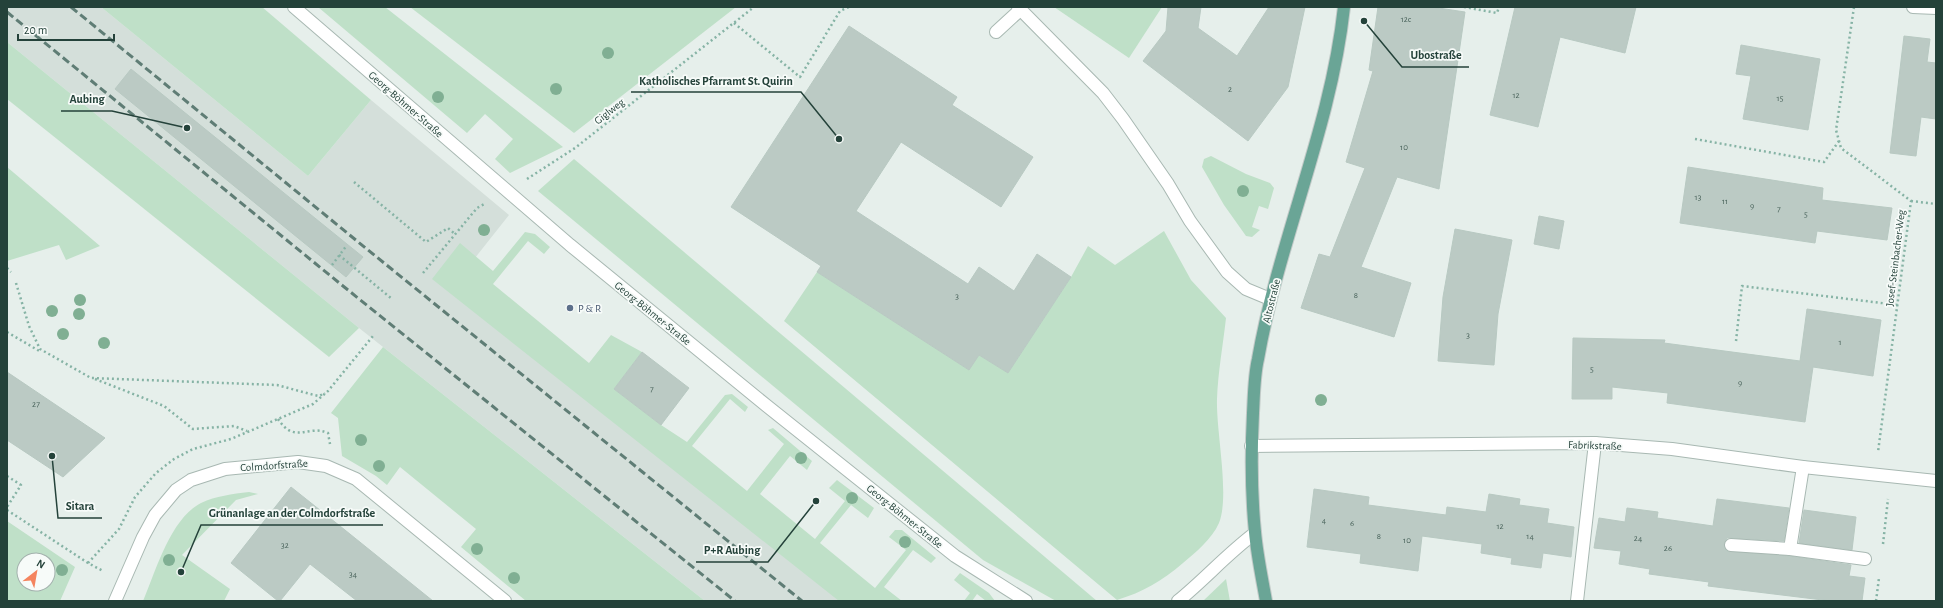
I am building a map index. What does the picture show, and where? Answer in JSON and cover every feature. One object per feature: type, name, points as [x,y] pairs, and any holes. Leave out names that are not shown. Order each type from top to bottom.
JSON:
[{"type":"main road","name":"Altostraße","points":[[1266,601],[1255,533],[1251,446],[1257,360],[1270,299],[1326,106],[1339,52],[1344,7]]},
{"type":"street","name":"Georg-Böhmer-Straße","points":[[294,7],[618,285],[955,556],[1026,601]]},
{"type":"street","points":[[1913,7],[1936,8]]},
{"type":"street","points":[[996,32],[1019,8],[1106,98],[1128,126],[1168,184],[1190,221],[1227,272],[1246,289],[1270,299]]},
{"type":"street","points":[[1577,601],[1595,443]]},
{"type":"street","name":"Fabrikstraße","points":[[1251,446],[1595,443],[1672,449],[1803,467],[1936,482]]},
{"type":"street","name":"Colmdorfstraße","points":[[115,601],[155,515],[176,490],[191,480],[225,469],[307,462],[338,470],[356,479],[506,601]]},
{"type":"street","points":[[1790,549],[1803,467]]},
{"type":"street","points":[[1178,601],[1201,582],[1234,549],[1255,533]]},
{"type":"street","points":[[1731,545],[1790,549],[1865,559]]},
{"type":"path","name":"Giglweg","points":[[423,273],[477,208],[508,191],[574,148],[754,7]]},
{"type":"path","points":[[734,23],[800,77],[840,12],[849,7]]},
{"type":"path","points":[[1464,7],[1497,13],[1499,7]]},
{"type":"path","points":[[1695,139],[1824,162],[1839,141],[1836,130],[1854,7]]},
{"type":"path","name":"Josef-Steinbacher-Weg","points":[[1839,141],[1841,148],[1910,201],[1876,475]]},
{"type":"path","points":[[354,182],[426,242],[448,228],[455,234]]},
{"type":"path","points":[[1910,201],[1936,204]]},
{"type":"path","points":[[332,265],[348,245]]},
{"type":"path","points":[[339,255],[392,299]]},
{"type":"path","points":[[7,268],[11,272]]},
{"type":"path","points":[[16,283],[29,326],[36,343],[40,349],[48,355]]},
{"type":"path","points":[[1736,341],[1742,286],[1898,305]]},
{"type":"path","points":[[7,332],[91,378],[164,406],[193,430],[234,426],[247,431]]},
{"type":"path","points":[[224,441],[313,404],[328,391],[374,336]]},
{"type":"path","points":[[91,378],[277,385],[319,396],[328,391]]},
{"type":"path","points":[[278,419],[284,428],[295,433],[318,431],[328,433],[331,439],[330,451]]},
{"type":"path","points":[[7,476],[21,485],[7,507]]},
{"type":"path","points":[[1883,546],[1891,477]]},
{"type":"path","points":[[7,510],[88,563],[124,580]]},
{"type":"path","points":[[88,563],[116,533],[125,516]]},
{"type":"path","points":[[1876,601],[1880,570]]},
{"type":"shaded area","points":[[7,7],[101,7],[308,176],[371,100],[509,215],[452,287],[869,601],[705,601],[359,328],[7,42]]},
{"type":"green space","points":[[101,7],[262,7],[371,100],[308,176]]},
{"type":"green space","points":[[318,7],[385,7],[563,147],[510,173],[495,159],[513,139],[485,114],[467,133]]},
{"type":"green space","points":[[410,7],[736,7],[574,133]]},
{"type":"green space","points":[[1054,7],[1162,7],[1129,58]]},
{"type":"green space","points":[[7,42],[359,328],[329,357],[7,99]]},
{"type":"green space","points":[[1211,156],[1246,174],[1270,183],[1274,188],[1268,209],[1259,206],[1252,227],[1260,230],[1252,237],[1246,236],[1224,205],[1202,167],[1204,159]]},
{"type":"green space","points":[[574,159],[1097,601],[1056,601],[983,560],[538,191]]},
{"type":"green space","points":[[7,167],[100,246],[66,260],[59,245],[7,261]]},
{"type":"green space","points":[[1164,231],[1191,280],[1226,318],[1219,369],[1217,399],[1223,480],[1222,511],[1219,523],[1212,535],[1188,559],[1152,585],[1117,600],[784,321],[817,272],[969,370],[979,355],[1008,373],[1071,277],[1088,246],[1115,265]]},
{"type":"green space","points":[[525,232],[535,234],[550,247],[544,254],[528,241],[493,284],[589,363],[611,335],[642,352],[614,389],[661,425],[687,442],[725,395],[732,394],[748,407],[745,412],[730,399],[692,446],[747,491],[784,444],[768,430],[773,428],[812,461],[807,470],[790,456],[760,494],[815,539],[845,501],[829,488],[837,480],[874,508],[868,518],[851,505],[820,543],[875,588],[906,550],[889,537],[895,530],[902,530],[936,558],[931,563],[913,550],[884,587],[902,601],[839,601],[432,279],[460,243],[493,271]]},
{"type":"green space","points":[[383,347],[705,601],[526,601],[461,547],[476,529],[400,467],[387,485],[376,476],[342,456],[338,418],[331,413]]},
{"type":"green space","points":[[249,492],[258,494],[236,500],[182,555],[230,589],[224,601],[143,601],[172,533],[190,511],[201,503],[212,499]]},
{"type":"green space","points":[[7,521],[53,552],[16,552],[16,592],[56,592],[56,554],[75,567],[60,601],[7,601]]},
{"type":"green space","points":[[960,573],[989,593],[995,601],[986,601],[977,594],[972,601],[964,601],[970,593],[954,580]]},
{"type":"green space","points":[[1226,579],[1230,601],[1203,601]]},
{"type":"building","points":[[1168,7],[1201,7],[1198,28],[1237,56],[1269,7],[1305,7],[1288,87],[1248,141],[1143,61],[1166,31]]},
{"type":"building","points":[[1378,7],[1432,7],[1465,12],[1439,189],[1397,177],[1361,267],[1411,283],[1394,337],[1301,308],[1319,254],[1330,257],[1365,168],[1346,162],[1373,71],[1369,70]]},
{"type":"building","points":[[1515,7],[1636,7],[1625,53],[1560,37],[1538,127],[1490,115]]},
{"type":"building","points":[[849,26],[957,97],[952,105],[1033,157],[1001,207],[901,142],[856,211],[968,284],[979,267],[1014,291],[1037,254],[1071,277],[1008,373],[979,355],[969,370],[817,272],[821,266],[731,207]]},
{"type":"building","points":[[1904,36],[1930,39],[1927,62],[1936,63],[1936,119],[1921,117],[1916,156],[1890,153]]},
{"type":"building","points":[[1741,45],[1820,59],[1808,130],[1743,119],[1751,76],[1736,74]]},
{"type":"building","points":[[131,69],[363,257],[346,277],[115,89]]},
{"type":"building","points":[[1688,167],[1823,188],[1822,200],[1892,208],[1887,240],[1817,231],[1815,243],[1680,223]]},
{"type":"building","points":[[1539,216],[1564,221],[1559,249],[1534,244]]},
{"type":"building","points":[[1455,229],[1512,240],[1498,314],[1494,365],[1438,361],[1443,297]]},
{"type":"building","points":[[1807,309],[1881,320],[1873,376],[1813,367],[1805,422],[1667,403],[1668,393],[1612,387],[1612,399],[1572,399],[1573,338],[1665,340],[1664,343],[1800,361]]},
{"type":"building","points":[[642,352],[689,388],[661,425],[614,389]]},
{"type":"building","points":[[7,372],[105,438],[63,477],[7,440]]},
{"type":"building","points":[[291,487],[433,601],[357,601],[310,564],[280,601],[278,601],[231,563]]},
{"type":"building","points":[[1314,489],[1369,497],[1368,505],[1446,515],[1447,507],[1486,512],[1489,494],[1520,499],[1519,505],[1549,509],[1547,523],[1574,527],[1571,557],[1543,553],[1541,568],[1511,564],[1512,558],[1481,553],[1482,544],[1422,536],[1418,571],[1360,563],[1361,554],[1307,547]]},
{"type":"building","points":[[1717,499],[1789,508],[1784,541],[1727,538],[1724,544],[1727,551],[1789,556],[1851,565],[1849,576],[1865,578],[1862,601],[1831,601],[1708,586],[1709,582],[1649,574],[1650,569],[1619,564],[1621,551],[1594,548],[1599,518],[1625,522],[1627,508],[1658,512],[1657,518],[1713,526]]},
{"type":"building","points":[[1804,510],[1856,517],[1852,550],[1799,543]]},
{"type":"railway","points":[[71,7],[368,250],[802,601]]},
{"type":"railway","points":[[7,12],[343,286],[735,601]]},
{"type":"place","name":"Ubostraße","points":[[1364,21]]},
{"type":"place","name":"Aubing","points":[[187,128]]},
{"type":"place","name":"Katholisches Pfarramt St. Quirin","points":[[839,139]]},
{"type":"place","name":"P & R","points":[[570,308]]},
{"type":"place","name":"Sitara","points":[[52,456]]},
{"type":"place","name":"P+R Aubing","points":[[816,501]]},
{"type":"place","name":"Grünanlage an der Colmdorfstraße","points":[[181,572]]}]
